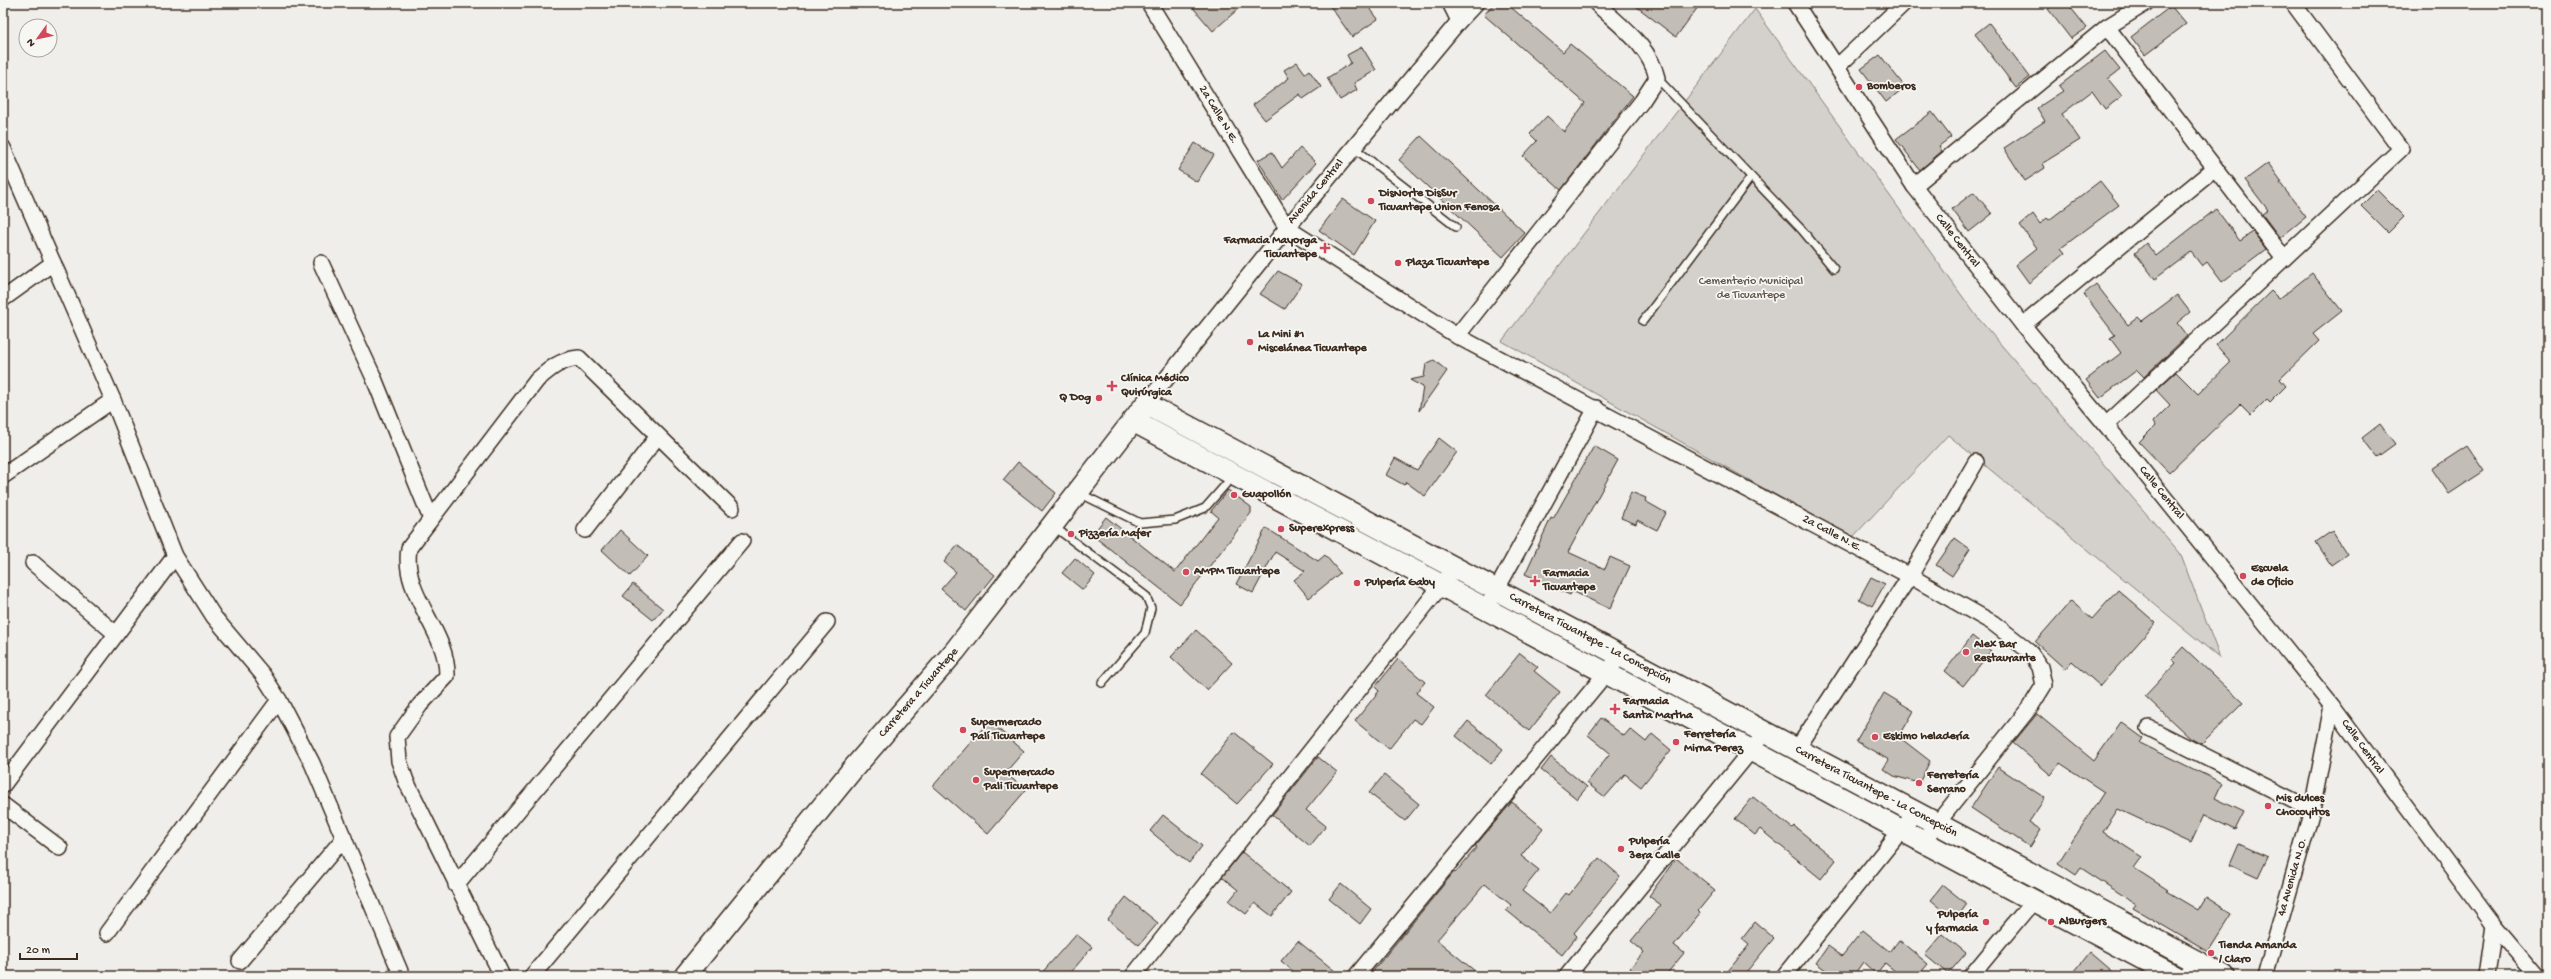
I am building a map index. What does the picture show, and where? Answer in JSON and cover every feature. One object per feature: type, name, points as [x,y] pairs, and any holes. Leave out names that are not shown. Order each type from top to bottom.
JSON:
[{"type":"main road","name":"Carretera a Ticuantepe","points":[[684,976],[852,770],[955,651],[1146,404]]},
{"type":"main road","name":"Carretera Ticuantepe - La Concepción","points":[[1146,404],[1621,655],[1935,824],[2197,960],[2224,976]]},
{"type":"main road","name":"Carretera Ticuantepe - La Concepción","points":[[1133,421],[1233,476],[1441,585],[2175,976]]},
{"type":"street","name":"2a Calle N.E.","points":[[1149,3],[1287,228],[1457,336],[1596,408],[1910,576],[1994,623],[2029,651],[2040,667],[2044,685],[2031,706],[1935,824]]},
{"type":"street","points":[[1450,3],[1459,21]]},
{"type":"street","name":"Avenida Central","points":[[1146,404],[1353,147],[1459,21],[1476,3]]},
{"type":"street","points":[[1457,336],[1642,101],[1657,78],[1654,64],[1648,52],[1596,3]]},
{"type":"street","name":"Calle Central","points":[[1795,3],[1914,186],[2023,325],[2106,424],[2332,706],[2494,925],[2537,976]]},
{"type":"street","points":[[1837,67],[1904,3]]},
{"type":"street","points":[[1914,186],[2107,27],[2146,3]]},
{"type":"street","points":[[2106,424],[2401,149],[2293,3]]},
{"type":"street","points":[[2107,27],[2284,258]]},
{"type":"street","points":[[3,148],[113,400],[175,556],[214,617],[263,675],[278,700],[312,763],[402,976]]},
{"type":"street","points":[[2023,325],[2215,168]]},
{"type":"street","points":[[3,299],[53,263]]},
{"type":"street","points":[[321,263],[373,376],[431,519]]},
{"type":"street","points":[[502,976],[406,781],[399,761],[397,736],[420,705],[447,676],[447,661],[442,646],[423,612],[406,563],[409,548],[537,380],[554,365],[566,360],[579,358],[732,508]]},
{"type":"street","points":[[3,476],[113,400]]},
{"type":"street","points":[[1486,609],[1596,408]]},
{"type":"street","points":[[585,530],[658,436]]},
{"type":"street","points":[[1797,750],[1910,576],[1976,462]]},
{"type":"street","points":[[456,885],[742,541]]},
{"type":"street","points":[[3,786],[175,556]]},
{"type":"street","points":[[32,563],[116,634]]},
{"type":"street","points":[[1133,976],[1455,567]]},
{"type":"street","points":[[532,976],[827,622]]},
{"type":"street","points":[[1356,976],[1621,655]]},
{"type":"street","points":[[107,934],[278,700]]},
{"type":"street","name":"4a Avenida N.O.","points":[[2265,976],[2312,810],[2332,706]]},
{"type":"street","points":[[2149,728],[2312,810]]},
{"type":"street","points":[[1567,976],[1752,751],[1765,732]]},
{"type":"street","points":[[3,805],[60,848]]},
{"type":"street","points":[[1784,976],[1915,813]]},
{"type":"street","points":[[1923,841],[1935,824]]},
{"type":"street","points":[[240,961],[344,838]]},
{"type":"street","points":[[1971,976],[2034,900]]},
{"type":"street","points":[[2487,976],[2494,925]]},
{"type":"street","points":[[2184,976],[2197,960]]},
{"type":"lane","points":[[1657,78],[1802,230],[1834,269]]},
{"type":"lane","points":[[1353,147],[1456,227]]},
{"type":"lane","points":[[1644,321],[1751,177]]},
{"type":"lane","points":[[1078,493],[1140,523],[1175,520],[1205,508],[1233,476]]},
{"type":"lane","points":[[1053,525],[1146,596],[1151,608],[1144,634],[1102,683]]},
{"type":"green space","name":"Cementerio Municipal de Ticuantepe","points":[[1755,9],[1978,318],[2180,553],[2220,658],[1948,435],[1852,538],[1502,341]]},
{"type":"building","points":[[1189,3],[1245,3],[1213,31]]},
{"type":"building","points":[[1328,3],[1366,3],[1378,19],[1352,37]]},
{"type":"building","points":[[1494,3],[1506,3],[1563,52],[1570,44],[1633,96],[1561,190],[1523,156],[1537,141],[1530,134],[1547,116],[1564,132],[1585,103],[1484,15]]},
{"type":"building","points":[[1632,3],[1701,3],[1676,37]]},
{"type":"building","points":[[2057,3],[2067,3],[2087,28],[2071,39],[2048,9]]},
{"type":"building","points":[[2171,6],[2186,24],[2145,55],[2131,37]]},
{"type":"building","points":[[1989,23],[2030,77],[2016,88],[1975,34]]},
{"type":"building","points":[[1362,47],[1376,70],[1354,83],[1357,90],[1340,100],[1327,78],[1351,63],[1347,55]]},
{"type":"building","points":[[2105,51],[2120,70],[2108,79],[2122,96],[2105,109],[2092,91],[2062,114],[2080,140],[2043,163],[2045,168],[2025,181],[2004,148],[2045,121],[2037,108],[2063,91],[2059,86]]},
{"type":"building","points":[[1880,55],[1905,87],[1886,102],[1861,69]]},
{"type":"building","points":[[1297,62],[1305,73],[1309,70],[1321,87],[1303,99],[1300,94],[1265,120],[1253,105],[1289,78],[1284,70]]},
{"type":"building","points":[[1932,112],[1951,137],[1939,146],[1942,151],[1920,170],[1896,139]]},
{"type":"building","points":[[1421,136],[1525,233],[1503,257],[1399,160]]},
{"type":"building","points":[[1195,143],[1214,155],[1197,182],[1178,170]]},
{"type":"building","points":[[1300,148],[1316,163],[1282,200],[1258,160],[1272,152],[1282,168]]},
{"type":"building","points":[[2268,163],[2282,182],[2280,183],[2306,217],[2280,238],[2262,214],[2268,210],[2245,180]]},
{"type":"building","points":[[2100,181],[2119,205],[2061,248],[2065,253],[2029,283],[2016,265],[2037,248],[2020,225],[2033,214],[2040,224],[2047,218],[2049,220]]},
{"type":"building","points":[[2377,190],[2404,217],[2388,233],[2361,206]]},
{"type":"building","points":[[1974,192],[1992,214],[1969,232],[1952,209]]},
{"type":"building","points":[[1343,199],[1375,221],[1354,255],[1319,230]]},
{"type":"building","points":[[2216,209],[2240,241],[2253,232],[2266,249],[2222,282],[2207,262],[2202,266],[2191,252],[2155,279],[2135,253],[2146,243],[2156,256]]},
{"type":"building","points":[[1278,271],[1302,284],[1285,309],[1260,294]]},
{"type":"building","points":[[2312,273],[2342,311],[2313,334],[2319,341],[2280,379],[2286,386],[2270,402],[2267,399],[2251,415],[2240,404],[2169,473],[2139,442],[2155,426],[2153,422],[2170,405],[2156,390],[2176,372],[2198,394],[2231,362],[2216,345],[2271,291],[2279,299]]},
{"type":"building","points":[[2096,284],[2128,325],[2138,317],[2142,321],[2177,295],[2190,312],[2177,323],[2187,336],[2144,377],[2137,370],[2100,398],[2086,380],[2121,353],[2110,338],[2115,335],[2084,294]]},
{"type":"building","points":[[1434,360],[1447,371],[1419,411],[1423,387],[1410,380],[1424,377],[1426,364]]},
{"type":"building","points":[[2380,424],[2395,444],[2377,457],[2362,438]]},
{"type":"building","points":[[1439,438],[1457,452],[1425,496],[1406,482],[1404,485],[1386,475],[1395,458],[1417,470]]},
{"type":"building","points":[[1594,446],[1618,460],[1568,552],[1605,569],[1610,557],[1630,566],[1610,609],[1572,591],[1570,595],[1525,574],[1551,518],[1553,519]]},
{"type":"building","points":[[2467,446],[2484,471],[2449,494],[2432,469]]},
{"type":"building","points":[[1018,462],[1056,493],[1042,511],[1003,480]]},
{"type":"building","points":[[1228,490],[1251,507],[1251,513],[1180,604],[1092,535],[1106,517],[1175,572],[1218,517],[1211,511]]},
{"type":"building","points":[[1631,492],[1646,498],[1645,501],[1666,513],[1657,530],[1637,520],[1636,524],[1621,518]]},
{"type":"building","points":[[1266,528],[1318,561],[1325,555],[1340,573],[1309,598],[1294,580],[1305,571],[1275,552],[1253,593],[1236,584]]},
{"type":"building","points":[[620,530],[648,556],[630,576],[602,550]]},
{"type":"building","points":[[2332,531],[2347,554],[2331,565],[2316,542]]},
{"type":"building","points":[[1955,538],[1970,549],[1952,576],[1936,565]]},
{"type":"building","points":[[957,545],[995,575],[966,611],[941,589],[956,572],[944,562]]},
{"type":"building","points":[[1075,558],[1095,575],[1083,590],[1062,573]]},
{"type":"building","points":[[1871,577],[1885,584],[1872,606],[1859,599]]},
{"type":"building","points":[[633,584],[663,609],[653,620],[623,596]]},
{"type":"building","points":[[2118,590],[2156,623],[2100,686],[2072,661],[2065,669],[2035,642],[2071,601],[2092,619]]},
{"type":"building","points":[[1196,630],[1232,663],[1207,690],[1171,657]]},
{"type":"building","points":[[1972,636],[1991,651],[1963,686],[1945,671]]},
{"type":"building","points":[[2183,647],[2243,703],[2201,744],[2190,738],[2145,696],[2176,663],[2172,659]]},
{"type":"building","points":[[1520,653],[1538,667],[1534,671],[1560,692],[1529,731],[1486,695]]},
{"type":"building","points":[[1398,659],[1425,682],[1416,693],[1434,707],[1421,724],[1413,719],[1389,749],[1355,721],[1379,691],[1375,687]]},
{"type":"building","points":[[1884,693],[1914,711],[1899,737],[1930,761],[1919,783],[1894,776],[1883,769],[1889,760],[1856,741]]},
{"type":"building","points":[[2037,714],[2094,761],[2121,722],[2143,738],[2140,743],[2222,783],[2215,798],[2244,812],[2235,830],[2204,815],[2191,843],[2118,809],[2103,832],[2142,857],[2134,868],[2168,890],[2166,891],[2198,910],[2206,897],[2232,914],[2208,952],[2133,908],[2136,904],[2081,868],[2076,875],[2058,863],[2104,792],[2060,763],[2051,775],[2013,743]]},
{"type":"building","points":[[1601,718],[1624,736],[1630,729],[1646,742],[1652,734],[1671,750],[1641,787],[1625,774],[1605,797],[1587,783],[1610,753],[1588,735]]},
{"type":"building","name":"Supermercado Pali Ticuantepe","points":[[989,721],[1024,751],[1005,773],[1026,790],[988,834],[933,786]]},
{"type":"building","points":[[1468,721],[1503,749],[1491,764],[1456,736]]},
{"type":"building","points":[[1234,732],[1273,764],[1237,804],[1201,774]]},
{"type":"building","points":[[1318,757],[1337,772],[1306,810],[1326,826],[1310,846],[1272,815]]},
{"type":"building","points":[[1551,757],[1587,787],[1577,799],[1541,770]]},
{"type":"building","points":[[1998,767],[2045,798],[2029,822],[2041,830],[2030,847],[1971,808]]},
{"type":"building","points":[[1384,775],[1419,804],[1405,821],[1369,793]]},
{"type":"building","points":[[1753,797],[1792,828],[1794,826],[1836,860],[1821,879],[1760,829],[1755,835],[1735,819]]},
{"type":"building","points":[[1512,802],[1543,828],[1521,856],[1539,870],[1522,891],[1550,913],[1566,893],[1569,895],[1599,858],[1620,876],[1574,933],[1577,936],[1562,955],[1506,910],[1511,905],[1485,884],[1437,940],[1481,976],[1369,976],[1454,872],[1455,873],[1477,847],[1475,846]]},
{"type":"building","points":[[1163,815],[1202,846],[1189,863],[1150,831]]},
{"type":"building","points":[[2239,844],[2268,857],[2258,878],[2230,865]]},
{"type":"building","points":[[1242,852],[1291,892],[1272,916],[1255,903],[1246,914],[1229,901],[1238,890],[1222,877]]},
{"type":"building","points":[[1676,858],[1715,890],[1698,911],[1700,913],[1674,945],[1684,953],[1665,976],[1640,976],[1630,968],[1644,952],[1631,941],[1661,905],[1649,896]]},
{"type":"building","points":[[1341,884],[1371,909],[1360,924],[1329,899]]},
{"type":"building","points":[[1943,885],[1967,904],[1955,920],[1931,900]]},
{"type":"building","points":[[1126,897],[1158,923],[1139,945],[1108,920]]},
{"type":"building","points":[[1755,922],[1774,938],[1743,976],[1724,976],[1749,945],[1742,939]]},
{"type":"building","points":[[1863,930],[1890,952],[1899,940],[1928,964],[1918,976],[1901,976],[1885,963],[1876,974],[1863,962],[1853,976],[1834,976],[1816,963],[1828,946],[1842,956]]},
{"type":"building","points":[[1076,934],[1092,947],[1068,976],[1039,976]]},
{"type":"building","points":[[1943,934],[1966,953],[1948,974],[1925,955]]},
{"type":"building","points":[[1298,941],[1341,976],[1299,976],[1281,961]]},
{"type":"building","points":[[2090,952],[2118,976],[2071,976]]},
{"type":"place","name":"Bomberos","points":[[1859,87]]},
{"type":"place","name":"DisNorte DisSur Ticuantepe Union Fenosa","points":[[1371,201]]},
{"type":"place","name":"Farmacia Mayorga Ticuantepe","points":[[1325,248]]},
{"type":"place","name":"Plaza Ticuantepe","points":[[1398,263]]},
{"type":"place","name":"La Mini #1 Miscelánea Ticuantepe","points":[[1250,342]]},
{"type":"place","name":"Clínica Médico Quirúrgica","points":[[1112,386]]},
{"type":"place","name":"Q Dog","points":[[1099,398]]},
{"type":"place","name":"Guapollón","points":[[1234,495]]},
{"type":"place","name":"Superexpress","points":[[1281,529]]},
{"type":"place","name":"Pizzería Mafer","points":[[1071,534]]},
{"type":"place","name":"AMPM Ticuantepe","points":[[1186,572]]},
{"type":"place","name":"Escuela de Oficio","points":[[2243,576]]},
{"type":"place","name":"Farmacia Ticuantepe","points":[[1535,581]]},
{"type":"place","name":"Pulpería Gaby","points":[[1357,583]]},
{"type":"place","name":"Alex Bar Restaurante","points":[[1966,652]]},
{"type":"place","name":"Farmacia Santa Martha","points":[[1615,709]]},
{"type":"place","name":"Supermercado Palí Ticuantepe","points":[[963,730]]},
{"type":"place","name":"Eskimo heladería","points":[[1875,737]]},
{"type":"place","name":"Ferretería Mirna Perez","points":[[1676,742]]},
{"type":"place","name":"Supermercado Pali Ticuantepe","points":[[976,780]]},
{"type":"place","name":"Ferretería Serrano","points":[[1919,783]]},
{"type":"place","name":"Mis dulces Chocoyitos","points":[[2268,806]]},
{"type":"place","name":"Pulpería 3era Calle","points":[[1621,849]]},
{"type":"place","name":"Pulpería y farmacia","points":[[1986,922]]},
{"type":"place","name":"AlBurgers","points":[[2051,922]]},
{"type":"place","name":"Tienda Amanda / Claro","points":[[2211,953]]}]
